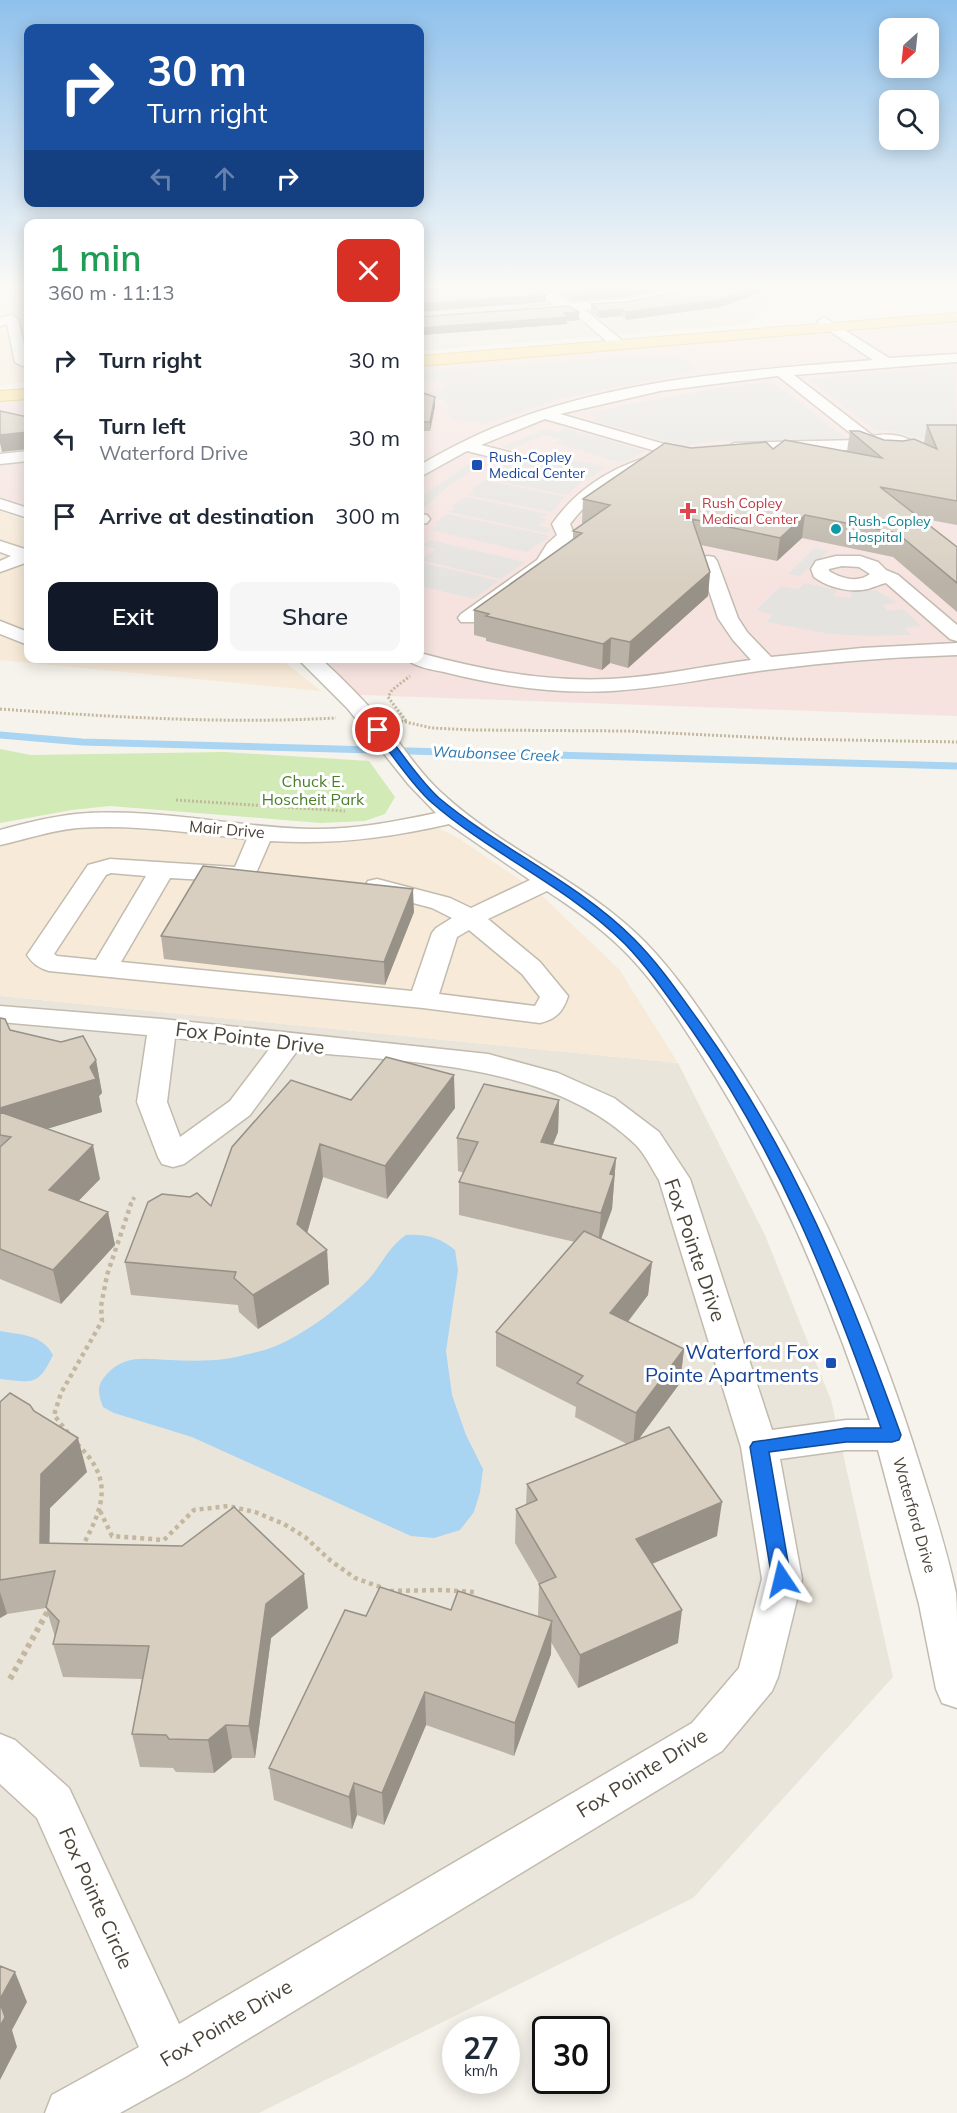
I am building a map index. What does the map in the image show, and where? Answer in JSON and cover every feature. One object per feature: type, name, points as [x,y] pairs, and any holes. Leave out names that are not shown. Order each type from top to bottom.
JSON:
[{"type":"main road","points":[[0,396],[24,394]]},
{"type":"street","points":[[468,618],[544,563],[553,548],[566,536],[561,524],[590,492],[611,477],[650,461],[685,453],[515,409],[599,388]]},
{"type":"street","points":[[424,470],[465,446],[545,415],[663,388]]},
{"type":"street","points":[[775,388],[780,388]]},
{"type":"street","points":[[718,448],[866,443],[801,388]]},
{"type":"street","points":[[465,446],[507,456]]},
{"type":"street","points":[[0,459],[24,460]]},
{"type":"street","points":[[0,504],[24,512]]},
{"type":"street","points":[[0,546],[24,555]]},
{"type":"street","points":[[0,567],[24,558]]},
{"type":"street","points":[[708,561],[728,618],[740,636],[766,664]]},
{"type":"street","points":[[880,574],[892,579],[957,635]]},
{"type":"street","points":[[0,627],[24,637]]},
{"type":"street","points":[[415,666],[518,682],[613,685],[841,656],[957,649]]},
{"type":"street","name":"Waterford Drive","points":[[313,663],[387,725],[424,787],[454,816],[598,913],[629,941],[660,975],[731,1077],[774,1150],[818,1240],[853,1323],[892,1435],[930,1563],[957,1689]]},
{"type":"street","name":"Mair Drive","points":[[0,838],[41,827],[99,820],[307,836],[355,836],[454,816]]},
{"type":"street","points":[[262,832],[256,876],[163,868],[110,866],[97,870],[40,955],[49,963],[423,1000],[540,1015],[550,1008],[554,996],[531,968],[471,918],[441,903],[414,894],[375,885],[351,883]]},
{"type":"street","points":[[104,968],[163,868]]},
{"type":"street","points":[[423,1000],[445,933],[550,879]]},
{"type":"street","name":"Fox Pointe Drive","points":[[0,1014],[162,1028],[488,1063],[548,1080],[604,1105],[648,1139],[674,1179],[759,1447],[782,1579],[757,1677],[707,1737],[169,2058],[70,2113]]},
{"type":"street","points":[[162,1028],[152,1102],[173,1157],[240,1108],[289,1043]]},
{"type":"street","points":[[759,1447],[846,1435],[892,1435]]},
{"type":"street","name":"Fox Pointe Circle","points":[[0,1755],[53,1803],[169,2058]]},
{"type":"path","points":[[406,721],[388,697],[415,666]]},
{"type":"path","points":[[0,709],[85,715],[276,721],[345,717]]},
{"type":"path","points":[[387,725],[406,721],[432,728],[473,730],[627,731],[790,739],[957,742]]},
{"type":"path","points":[[80,1551],[100,1510],[101,1484],[96,1464],[54,1415],[61,1394],[102,1321],[101,1306],[107,1275],[126,1213],[135,1196]]},
{"type":"path","points":[[100,1510],[112,1536],[164,1540],[194,1510],[228,1506],[255,1512],[284,1524],[305,1537],[331,1561],[355,1578],[381,1588],[390,1591],[428,1592],[455,1588],[475,1592]]},
{"type":"path","points":[[10,1679],[54,1600]]},
{"type":"shaded area","name":"Rush Copley Medical Center","points":[[424,388],[957,388],[957,716],[360,695],[326,663],[424,663]]},
{"type":"shaded area","points":[[440,388],[616,388],[564,398],[486,424],[453,419],[448,413],[449,407],[442,400],[426,395]]},
{"type":"shaded area","points":[[721,388],[780,388],[848,440],[717,441],[683,446],[591,420],[598,417],[590,414],[624,405]]},
{"type":"shaded area","points":[[819,388],[956,388],[957,429],[922,439],[887,430],[877,431]]},
{"type":"shaded area","points":[[24,396],[24,505],[0,497],[0,399]]},
{"type":"shaded area","points":[[565,428],[646,451],[622,463],[555,443],[562,440],[545,435],[511,449],[502,447],[545,429],[558,432]]},
{"type":"shaded area","points":[[533,452],[607,467],[586,480],[506,463],[512,460],[519,461]]},
{"type":"shaded area","points":[[468,464],[480,466],[449,486],[424,508],[424,495]]},
{"type":"shaded area","points":[[504,465],[583,481],[567,495],[487,479],[492,475],[489,474]]},
{"type":"shaded area","points":[[485,480],[565,497],[551,512],[469,495],[475,492],[471,490]]},
{"type":"shaded area","points":[[466,497],[548,514],[542,518],[546,520],[538,525],[552,529],[546,533],[450,512],[456,508],[451,506]]},
{"type":"shaded area","points":[[0,511],[24,520],[24,662],[0,660]]},
{"type":"shaded area","points":[[448,514],[550,536],[527,552],[431,530],[438,525],[433,524]]},
{"type":"shaded area","points":[[430,540],[525,562],[501,579],[424,561],[424,557],[436,549],[424,544]]},
{"type":"shaded area","points":[[815,548],[829,551],[800,576],[788,574]]},
{"type":"shaded area","points":[[424,563],[498,581],[474,599],[424,587]]},
{"type":"shaded area","points":[[805,583],[837,590],[834,596],[851,598],[851,592],[876,590],[897,603],[883,605],[888,611],[903,609],[921,626],[905,628],[911,635],[829,634],[767,622],[772,615],[756,610],[781,586],[798,589]]},
{"type":"shaded area","points":[[31,663],[286,663],[321,691]]},
{"type":"shaded area","points":[[104,820],[255,837],[427,822],[460,839],[539,893],[619,969],[678,1063],[0,996],[0,844]]},
{"type":"shaded area","points":[[0,996],[678,1063],[765,1235],[831,1400],[893,1677],[693,1898],[455,2016],[442,2016],[442,2022],[259,2113],[0,2113]]},
{"type":"green space","name":"Chuck E. Hoscheit Park","points":[[0,749],[31,755],[224,752],[369,761],[395,797],[385,814],[365,821],[321,823],[110,806],[72,810],[0,823]]},
{"type":"water","points":[[406,1235],[432,1237],[455,1250],[458,1270],[446,1351],[452,1395],[466,1435],[483,1469],[474,1512],[460,1530],[434,1538],[411,1536],[192,1437],[114,1413],[103,1407],[99,1394],[101,1382],[121,1363],[136,1359],[193,1361],[226,1359],[271,1348],[301,1333],[331,1313],[357,1291],[373,1274],[394,1245]]},
{"type":"water","points":[[0,1331],[23,1335],[43,1343],[53,1355],[43,1373],[27,1381],[0,1379]]},
{"type":"building","points":[[424,393],[435,397],[430,422],[424,422]]},
{"type":"building","points":[[0,411],[24,416],[24,432],[0,435]]},
{"type":"building","points":[[927,425],[957,425],[957,501],[880,487],[957,547],[957,583],[897,533],[805,515],[780,538],[692,519],[710,572],[630,642],[611,638],[603,644],[486,616],[489,614],[474,610],[582,533],[573,531],[610,505],[583,499],[665,443],[691,448],[766,442],[773,449],[785,440],[882,458],[850,431],[859,431],[884,440],[914,439],[937,449]]},
{"type":"building","points":[[203,866],[413,889],[384,962],[161,936]]},
{"type":"building","points":[[0,1018],[5,1019],[10,1030],[61,1042],[83,1036],[96,1060],[90,1067],[96,1079],[0,1108]]},
{"type":"building","points":[[386,1057],[454,1075],[385,1166],[320,1144],[297,1224],[327,1250],[253,1295],[234,1278],[236,1272],[125,1262],[148,1202],[162,1194],[190,1197],[197,1193],[211,1206],[232,1147],[291,1080],[351,1100]]},
{"type":"building","points":[[484,1084],[559,1100],[541,1142],[616,1158],[610,1174],[614,1175],[601,1213],[459,1182],[478,1142],[457,1138]]},
{"type":"building","points":[[0,1112],[93,1145],[49,1190],[108,1212],[53,1270],[0,1249],[0,1147],[11,1137],[0,1135]]},
{"type":"building","points":[[584,1231],[652,1262],[610,1313],[684,1349],[636,1413],[577,1383],[583,1376],[496,1332]]},
{"type":"building","points":[[10,1393],[78,1438],[41,1474],[40,1543],[182,1546],[234,1507],[304,1574],[266,1604],[249,1726],[226,1725],[208,1740],[169,1739],[166,1735],[132,1734],[149,1646],[53,1644],[59,1621],[46,1607],[55,1571],[0,1580],[0,1402]]},
{"type":"building","points":[[669,1427],[722,1502],[636,1539],[682,1610],[580,1655],[539,1584],[556,1577],[516,1509],[537,1500],[527,1484]]},
{"type":"building","points":[[380,1587],[451,1610],[458,1591],[552,1621],[515,1723],[425,1692],[382,1793],[354,1783],[349,1797],[269,1768],[345,1610],[366,1616]]},
{"type":"building","points":[[0,1966],[15,1972],[0,1999]]},
{"type":"building","points":[[0,2003],[5,2017],[0,2026]]},
{"type":"waterway","name":"Waubonsee Creek","points":[[0,735],[82,742],[957,766]]},
{"type":"place","name":"Rush-Copley Medical Center","points":[[477,465]]},
{"type":"place","name":"Rush Copley Medical Center","points":[[688,511]]},
{"type":"place","name":"Rush-Copley Hospital","points":[[836,529]]},
{"type":"place","name":"Waterford Fox Pointe Apartments","points":[[831,1363]]},
{"type":"route","points":[[378,730],[433,798],[454,816],[505,852],[550,879],[598,913],[629,941],[660,975],[731,1077],[774,1150],[818,1240],[853,1323],[892,1435],[846,1435],[759,1447],[782,1579]]}]
